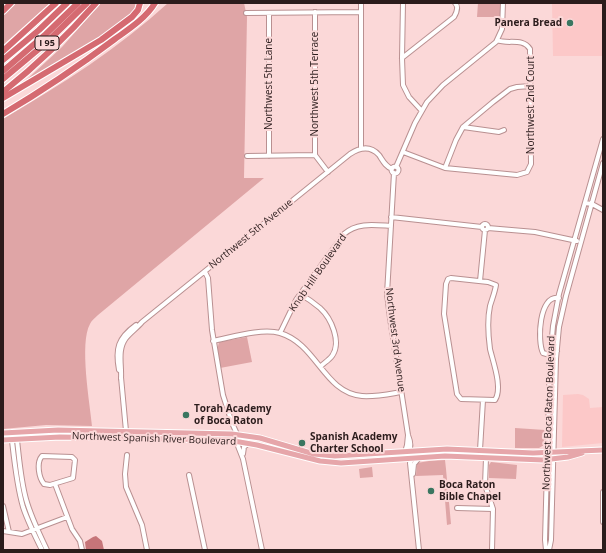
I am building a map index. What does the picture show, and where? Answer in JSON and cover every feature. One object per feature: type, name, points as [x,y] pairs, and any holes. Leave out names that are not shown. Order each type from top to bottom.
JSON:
[{"type":"highway","points":[[3,11],[11,3]]},
{"type":"highway","name":"I 95","points":[[3,51],[56,3]]},
{"type":"highway","points":[[3,60],[39,30],[67,3]]},
{"type":"highway","points":[[3,70],[46,34],[78,3]]},
{"type":"highway","name":"I 95","points":[[3,79],[50,39],[87,3]]},
{"type":"highway","points":[[3,92],[52,50],[96,3]]},
{"type":"highway","points":[[3,98],[101,40],[132,17],[138,10],[140,3]]},
{"type":"highway","points":[[3,114],[89,58],[143,17],[156,3]]},
{"type":"main road","name":"Northwest Spanish River Boulevard","points":[[3,433],[58,430],[237,434],[267,440],[324,455],[341,456],[449,449],[526,453],[603,450]]},
{"type":"main road","points":[[87,437],[120,434],[126,431]]},
{"type":"main road","name":"Northwest Spanish River Boulevard","points":[[3,440],[48,437],[87,437],[236,441],[314,460],[333,463],[451,456],[554,459],[568,457],[588,451]]},
{"type":"main road","points":[[412,458],[417,454],[438,452],[449,449]]},
{"type":"main road","points":[[372,461],[404,455],[407,452]]},
{"type":"main road","points":[[333,463],[367,454]]},
{"type":"street","points":[[361,3],[361,148],[373,150],[379,155],[387,166],[394,170]]},
{"type":"street","points":[[403,3],[403,84],[409,97],[421,110]]},
{"type":"street","points":[[402,58],[454,17],[457,10],[456,3]]},
{"type":"street","points":[[497,40],[502,29],[503,3]]},
{"type":"street","name":"Northwest 5th Terrace","points":[[315,12],[315,155]]},
{"type":"street","points":[[246,13],[361,12]]},
{"type":"street","name":"Northwest 5th Lane","points":[[269,13],[269,156]]},
{"type":"street","name":"Northwest 2nd Court","points":[[445,168],[517,176],[527,172],[531,164],[531,53],[529,47],[522,42],[502,42],[497,40]]},
{"type":"street","name":"Northwest 3rd Avenue","points":[[407,452],[411,446],[401,392],[387,294],[394,170],[421,110],[438,89],[497,40]]},
{"type":"street","points":[[403,152],[445,168],[463,127],[510,89],[531,86]]},
{"type":"street","points":[[463,127],[499,132],[504,130]]},
{"type":"street","name":"Northwest Boca Raton Boulevard","points":[[546,550],[550,355],[553,326],[574,240],[601,152],[603,139]]},
{"type":"street","name":"Northwest 5th Avenue","points":[[126,431],[121,379],[121,354],[122,345],[126,338],[142,322],[350,154],[361,148]]},
{"type":"street","points":[[247,156],[315,155],[328,172]]},
{"type":"street","name":"Northwest Boca Raton Boulevard","points":[[549,550],[551,540],[557,351],[564,304],[603,164]]},
{"type":"street","points":[[585,203],[592,204],[603,210]]},
{"type":"street","points":[[391,217],[485,228],[535,232],[581,242]]},
{"type":"street","name":"Knob Hill Boulevard","points":[[280,333],[300,294],[347,231],[362,225],[391,226]]},
{"type":"street","points":[[480,281],[485,228]]},
{"type":"street","points":[[205,272],[208,278],[212,330],[224,401],[237,434]]},
{"type":"street","points":[[448,279],[480,281],[496,285],[489,314],[488,326],[489,343],[498,390],[495,400],[461,399],[457,394],[444,314],[446,284],[448,279]]},
{"type":"street","points":[[300,294],[322,310],[330,321],[334,332],[336,342],[334,354],[320,366]]},
{"type":"street","points":[[557,351],[550,355],[542,352],[540,326],[544,311],[549,301],[555,297],[559,298],[564,304]]},
{"type":"street","points":[[214,341],[262,332],[280,333],[305,347],[334,383],[352,394],[367,396],[401,392]]},
{"type":"street","points":[[480,450],[483,400]]},
{"type":"street","points":[[227,434],[232,423]]},
{"type":"street","points":[[14,432],[19,490],[24,510],[42,550]]},
{"type":"street","points":[[236,441],[243,457],[263,550],[268,550]]},
{"type":"street","points":[[243,457],[244,447],[249,443]]},
{"type":"street","points":[[127,455],[126,487],[142,525],[147,550]]},
{"type":"street","points":[[42,456],[72,457],[75,460],[73,478],[55,484],[46,485],[42,482],[38,462],[39,459],[42,456]]},
{"type":"street","points":[[412,458],[410,463],[419,550]]},
{"type":"street","points":[[412,479],[414,464],[419,458]]},
{"type":"street","points":[[486,458],[485,485],[493,510],[492,550]]},
{"type":"street","points":[[189,475],[204,550]]},
{"type":"street","points":[[55,484],[72,529],[80,541],[82,550]]},
{"type":"street","points":[[603,492],[603,522]]},
{"type":"street","points":[[3,506],[9,532]]},
{"type":"street","points":[[457,508],[493,510]]},
{"type":"street","points":[[3,531],[22,534],[67,517]]},
{"type":"street","points":[[34,530],[47,550]]},
{"type":"shaded area","points":[[14,3],[50,3],[3,45],[3,14]]},
{"type":"shaded area","points":[[101,3],[138,3],[135,11],[91,44],[23,83],[62,47]]},
{"type":"shaded area","points":[[168,3],[244,3],[247,17],[244,178],[264,178],[91,322],[85,345],[85,359],[92,426],[46,425],[3,429],[3,119],[110,51]]},
{"type":"shaded area","points":[[478,3],[500,3],[500,17],[477,17]]},
{"type":"shaded area","points":[[552,3],[603,3],[603,56],[553,56]]},
{"type":"shaded area","points":[[247,337],[252,362],[220,368],[217,350],[219,342]]},
{"type":"shaded area","points":[[578,394],[589,399],[590,408],[603,407],[603,443],[562,447],[563,395]]},
{"type":"shaded area","points":[[515,428],[545,430],[544,445],[539,448],[515,448]]},
{"type":"shaded area","points":[[445,460],[451,524],[447,525],[443,475],[416,476],[417,463]]},
{"type":"shaded area","points":[[491,462],[517,465],[516,479],[489,478],[489,465]]},
{"type":"shaded area","points":[[372,467],[373,477],[360,478],[359,469]]},
{"type":"shaded area","points":[[96,536],[102,541],[104,550],[86,550],[85,542]]},
{"type":"place","name":"Panera Bread","points":[[570,23]]},
{"type":"place","name":"Torah Academy of Boca Raton","points":[[186,415]]},
{"type":"place","name":"Spanish Academy Charter School","points":[[302,443]]},
{"type":"place","name":"Boca Raton Bible Chapel","points":[[431,491]]}]
